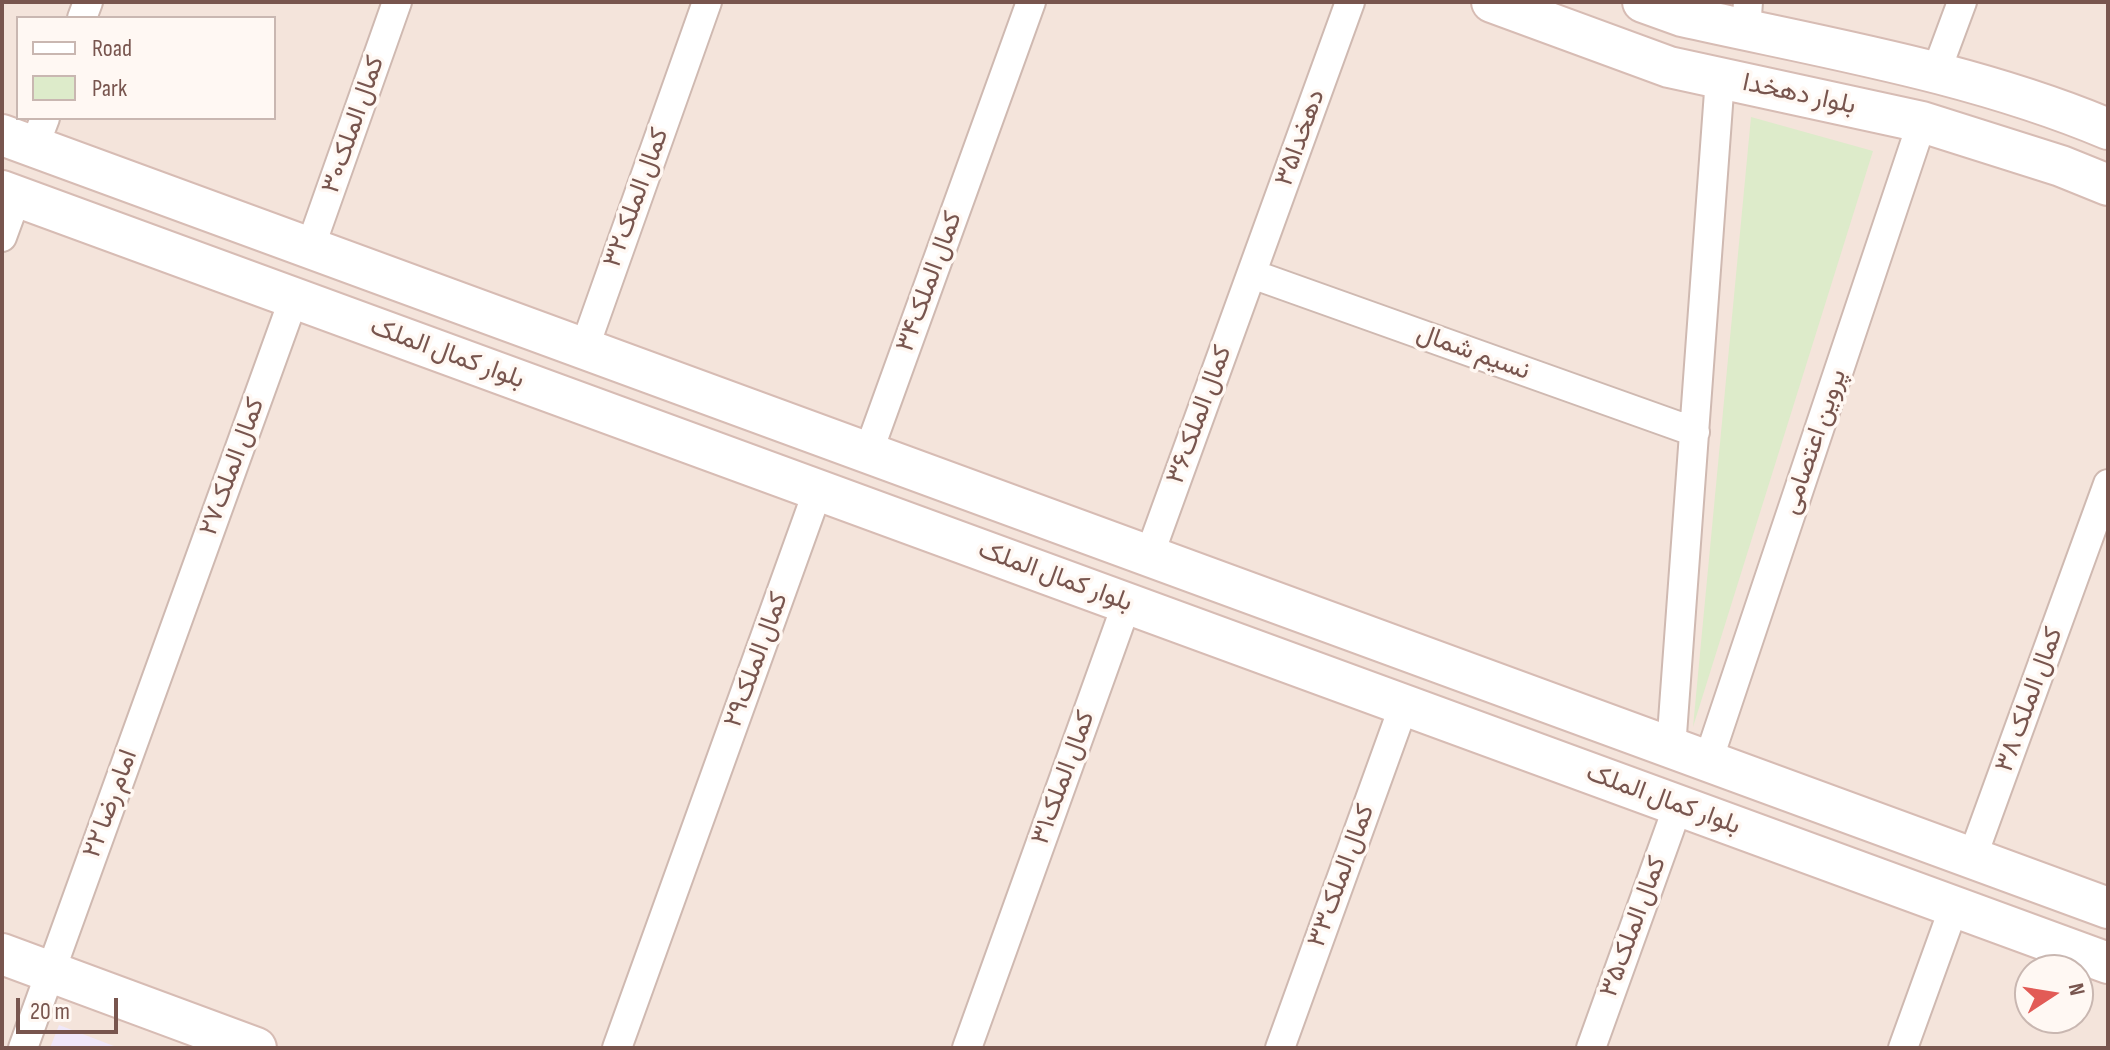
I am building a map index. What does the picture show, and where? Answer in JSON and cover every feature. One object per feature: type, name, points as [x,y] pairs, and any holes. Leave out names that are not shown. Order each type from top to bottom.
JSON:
[{"type":"street","name":"کمال الملک۳۰","points":[[310,248],[397,2]]},
{"type":"street","name":"کمال الملک۳۲","points":[[584,349],[707,2]]},
{"type":"street","name":"کمال الملک۳۴","points":[[868,453],[1031,2]]},
{"type":"street","name":"دهخدا۳۵","points":[[1252,274],[1350,2]]},
{"type":"street","name":"بلوار دهخدا","points":[[1492,2],[1669,67],[1922,122],[2061,166],[2108,185]]},
{"type":"street","name":"بلوار دهخدا","points":[[1643,2],[1682,16],[1747,16],[2075,115],[2108,129]]},
{"type":"street","points":[[1936,72],[1962,2]]},
{"type":"street","points":[[1690,754],[1695,432],[1720,78]]},
{"type":"street","name":"پروین اعتصامی","points":[[1690,754],[1922,122]]},
{"type":"street","name":"بلوار کمال الملک","points":[[27,134],[310,248],[2108,908]]},
{"type":"street","name":"بلوار کمال الملک","points":[[9,193],[2108,963]]},
{"type":"street","points":[[2,237],[9,193]]},
{"type":"street","name":"نسیم شمال","points":[[1252,274],[1695,432]]},
{"type":"street","name":"کمال الملک۳۶","points":[[1149,556],[1252,274]]},
{"type":"street","name":"کمال الملک۲۷","points":[[172,636],[294,298]]},
{"type":"street","name":"کمال الملک ۳۸","points":[[1972,858],[2108,484]]},
{"type":"street","name":"کمال الملک۲۹","points":[[617,1048],[818,490]]},
{"type":"street","name":"کمال الملک۳۱","points":[[967,1048],[1127,603]]},
{"type":"street","points":[[1268,655],[1287,607]]},
{"type":"street","name":"امام رضا ۲۲","points":[[23,1048],[172,636]]},
{"type":"street","name":"کمال الملک۳۳","points":[[1280,1048],[1404,705]]},
{"type":"street","name":"کمال الملک۳۵","points":[[1591,1048],[1678,806]]},
{"type":"street","points":[[1903,1048],[1954,907]]},
{"type":"street","points":[[2,954],[256,1048]]},
{"type":"shaded area","points":[[2,2],[2108,2],[2108,1048],[2,1048]]},
{"type":"shaded area","points":[[59,1025],[119,1048],[50,1048]]},
{"type":"green space","points":[[1751,117],[1873,151],[1693,727]]}]
